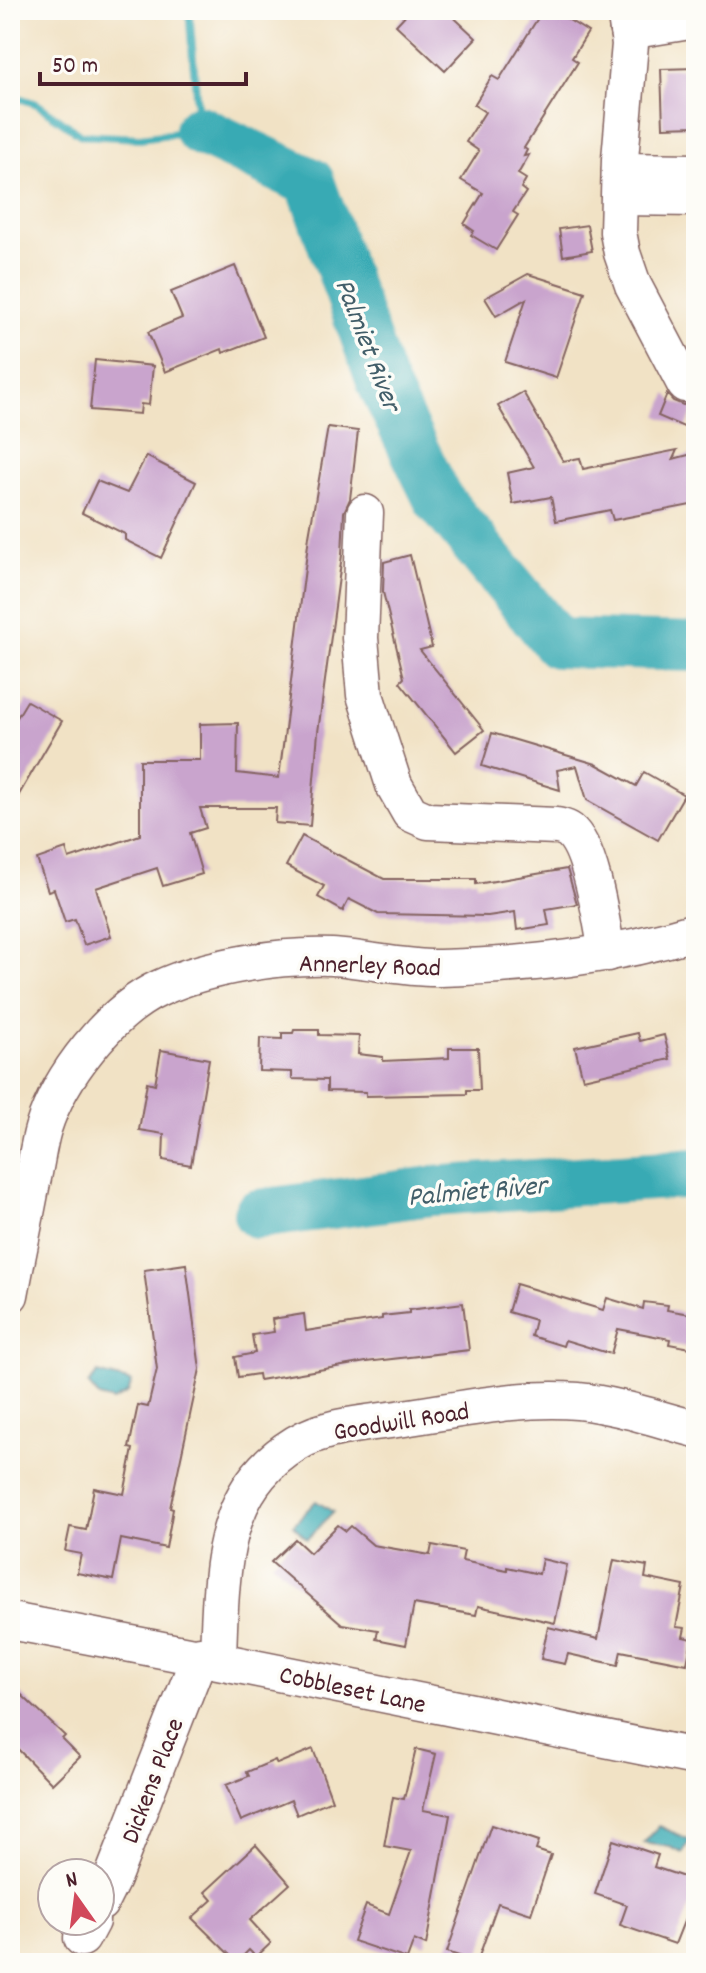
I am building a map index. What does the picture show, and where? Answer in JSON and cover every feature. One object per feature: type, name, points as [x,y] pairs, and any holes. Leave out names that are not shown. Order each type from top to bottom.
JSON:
[{"type":"street","points":[[685,384],[633,285],[618,232],[630,44],[626,20],[696,20]]},
{"type":"street","points":[[620,184],[696,172]]},
{"type":"street","points":[[620,184],[696,198]]},
{"type":"street","points":[[365,513],[360,638],[363,684],[394,785],[410,813],[428,821],[569,829],[595,883],[607,953]]},
{"type":"street","name":"Annerley Road","points":[[10,1295],[43,1128],[73,1070],[117,1018],[140,999],[161,988],[216,970],[266,961],[330,957],[435,968],[545,963],[660,942],[696,931]]},
{"type":"street","name":"Goodwill Road","points":[[209,1657],[238,1509],[253,1483],[270,1463],[296,1444],[325,1431],[508,1402],[542,1400],[579,1401],[696,1429]]},
{"type":"street","name":"Cobbleset Lane","points":[[10,1621],[209,1657],[696,1757]]},
{"type":"street","name":"Dickens Place","points":[[116,1870],[209,1657]]},
{"type":"water","points":[[98,1373],[132,1382],[128,1393],[113,1401],[99,1397],[88,1384]]},
{"type":"water","points":[[316,1501],[333,1512],[307,1539],[293,1525]]},
{"type":"water","points":[[659,1826],[690,1840],[683,1853],[670,1847],[644,1843]]},
{"type":"building","points":[[410,10],[446,10],[476,38],[445,71],[396,25]]},
{"type":"building","points":[[543,10],[553,10],[588,32],[572,58],[578,62],[524,148],[527,150],[524,156],[529,155],[518,174],[526,179],[521,188],[526,192],[513,212],[518,215],[496,250],[471,235],[474,231],[464,224],[483,193],[461,180],[479,151],[466,142],[485,112],[474,105],[492,76],[499,80]]},
{"type":"building","points":[[696,68],[696,126],[663,127],[661,69]]},
{"type":"building","points":[[587,225],[592,251],[563,256],[559,229]]},
{"type":"building","points":[[235,266],[264,337],[223,353],[222,349],[165,372],[148,332],[182,318],[171,292]]},
{"type":"building","points":[[528,274],[585,292],[556,378],[505,362],[526,299],[496,316],[485,298]]},
{"type":"building","points":[[95,360],[153,366],[149,405],[141,404],[140,414],[90,410]]},
{"type":"building","points":[[523,392],[563,461],[580,458],[583,469],[677,450],[673,459],[696,453],[696,504],[613,520],[610,510],[556,521],[551,497],[513,504],[507,473],[534,467],[498,406]]},
{"type":"building","points":[[667,394],[683,405],[696,403],[686,428],[658,416]]},
{"type":"building","points":[[328,427],[358,431],[350,499],[344,512],[342,555],[318,732],[310,826],[275,823],[276,808],[200,808],[206,828],[190,833],[202,874],[163,886],[157,868],[96,888],[111,936],[84,945],[75,919],[65,922],[54,889],[48,891],[37,859],[66,849],[69,859],[140,835],[140,760],[200,760],[200,724],[238,723],[237,773],[279,778],[309,536]]},
{"type":"building","points":[[146,456],[196,482],[161,558],[125,540],[125,534],[82,513],[97,481],[127,493]]},
{"type":"building","points":[[410,555],[432,647],[420,650],[484,730],[456,752],[400,682],[404,678],[383,592],[384,562]]},
{"type":"building","points":[[27,701],[62,721],[10,810],[10,729]]},
{"type":"building","points":[[492,733],[596,764],[636,786],[644,772],[684,795],[658,840],[587,800],[577,766],[557,770],[560,790],[482,766]]},
{"type":"building","points":[[302,836],[384,879],[476,879],[476,884],[567,869],[577,904],[546,909],[549,925],[517,930],[515,912],[488,916],[378,914],[349,899],[343,911],[318,897],[324,886],[286,866]]},
{"type":"building","points":[[294,1030],[319,1030],[319,1035],[359,1036],[358,1054],[383,1057],[383,1061],[449,1058],[449,1048],[478,1048],[480,1090],[467,1090],[467,1094],[366,1096],[366,1092],[327,1091],[327,1080],[292,1079],[292,1072],[259,1071],[260,1038],[282,1039],[282,1033],[293,1033]]},
{"type":"building","points":[[638,1033],[640,1041],[664,1035],[670,1059],[583,1079],[575,1047]]},
{"type":"building","points":[[161,1050],[209,1059],[191,1165],[163,1160],[164,1134],[139,1130],[147,1082],[155,1084]]},
{"type":"building","points":[[186,1264],[200,1369],[170,1508],[173,1509],[166,1548],[121,1539],[113,1580],[77,1573],[81,1554],[65,1551],[70,1527],[86,1530],[94,1488],[124,1494],[138,1405],[148,1407],[157,1369],[144,1270]]},
{"type":"building","points":[[516,1284],[603,1310],[607,1298],[643,1309],[644,1302],[668,1305],[667,1310],[696,1315],[696,1349],[669,1344],[670,1339],[618,1329],[611,1354],[565,1340],[563,1346],[531,1336],[535,1320],[508,1312]]},
{"type":"building","points":[[463,1303],[469,1350],[366,1362],[259,1380],[258,1374],[238,1377],[235,1357],[255,1353],[252,1335],[274,1332],[272,1319],[304,1314],[306,1331],[382,1319],[382,1316],[409,1313],[409,1310]]},
{"type":"building","points":[[338,1525],[346,1531],[351,1526],[373,1545],[430,1555],[432,1545],[464,1551],[462,1561],[507,1570],[507,1567],[539,1574],[542,1559],[567,1565],[555,1623],[478,1606],[476,1615],[414,1604],[406,1645],[376,1639],[378,1630],[342,1624],[271,1562],[295,1539],[310,1553]]},
{"type":"building","points":[[614,1560],[647,1566],[645,1578],[684,1586],[676,1627],[685,1628],[683,1637],[692,1639],[687,1664],[621,1651],[618,1665],[568,1654],[565,1664],[541,1659],[548,1627],[598,1639]]},
{"type":"building","points":[[10,1684],[65,1736],[62,1739],[80,1757],[52,1784],[10,1741]]},
{"type":"building","points":[[313,1749],[332,1800],[297,1815],[291,1800],[241,1821],[226,1785],[249,1776],[247,1772],[275,1760],[277,1764]]},
{"type":"building","points":[[416,1749],[436,1754],[423,1810],[450,1815],[426,1945],[414,1940],[407,1959],[353,1941],[366,1905],[389,1914],[411,1851],[384,1846],[393,1797],[404,1799]]},
{"type":"building","points":[[491,1825],[539,1841],[536,1850],[551,1855],[531,1914],[498,1903],[477,1962],[447,1952]]},
{"type":"building","points":[[613,1840],[658,1855],[654,1867],[696,1881],[696,1891],[675,1944],[620,1925],[627,1905],[595,1894]]},
{"type":"building","points":[[256,1845],[290,1884],[250,1920],[271,1943],[256,1957],[249,1950],[237,1962],[192,1918],[212,1900],[205,1892]]},
{"type":"waterway","name":"Palmiet River","points":[[10,95],[37,104],[81,135],[140,138],[199,130],[189,10]]},
{"type":"waterway","name":"Palmiet River","points":[[199,130],[310,182],[382,384],[438,499],[557,643],[696,647]]},
{"type":"waterway","name":"Palmiet River","points":[[258,1214],[431,1191],[696,1173]]}]
